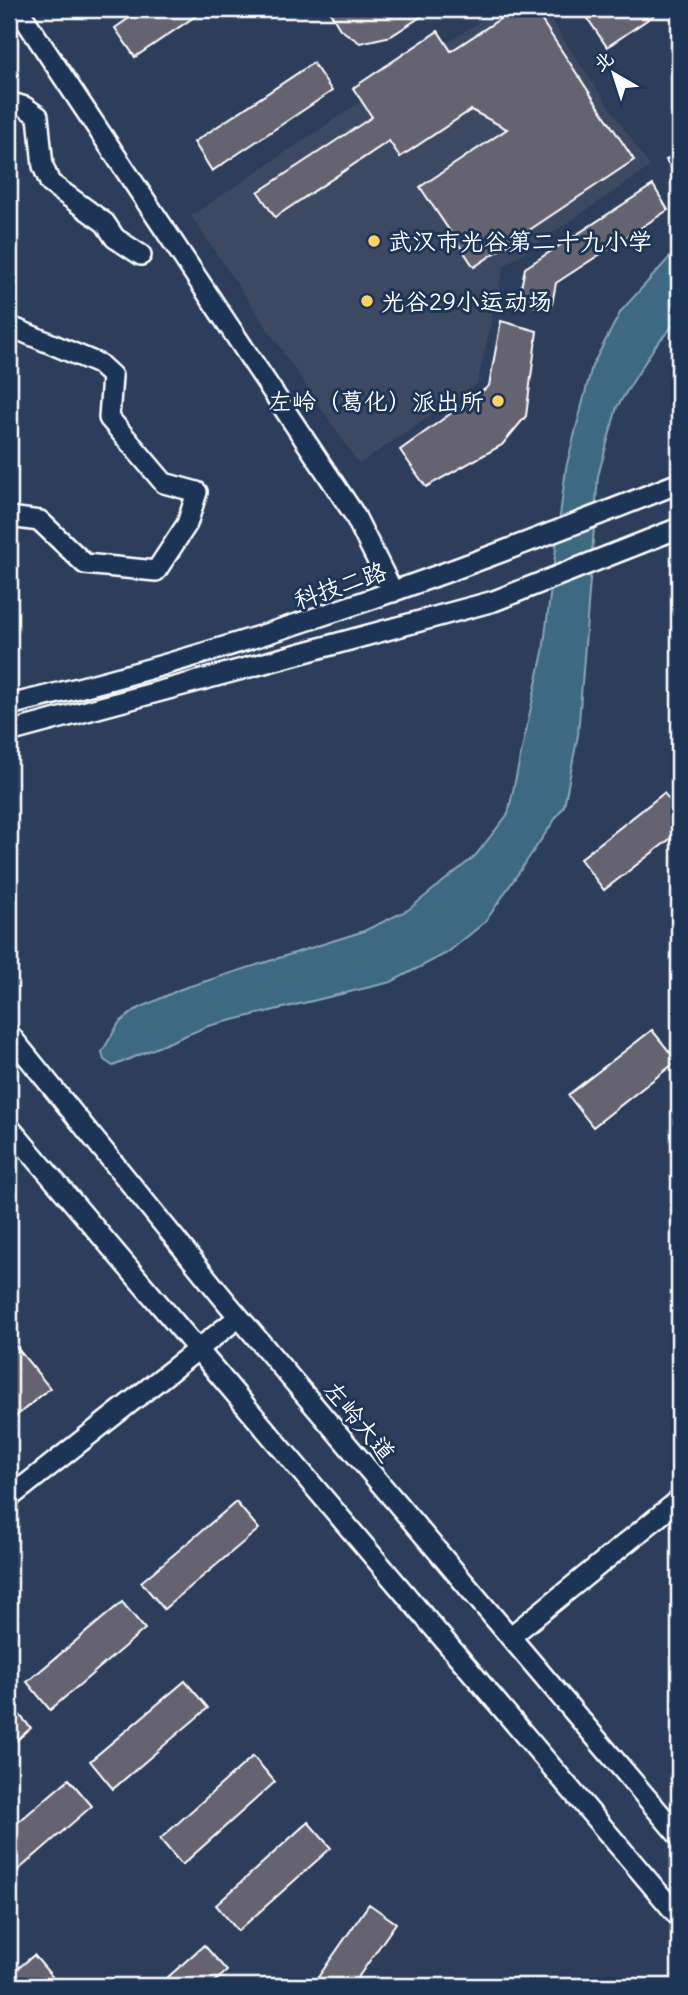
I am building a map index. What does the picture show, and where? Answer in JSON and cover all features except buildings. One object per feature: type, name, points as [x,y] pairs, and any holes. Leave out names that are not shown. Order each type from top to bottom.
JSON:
[{"type":"street","points":[[18,9],[354,514],[393,593]]},
{"type":"street","points":[[9,102],[25,107],[38,116],[43,166],[50,183],[105,223],[115,238],[141,255]]},
{"type":"street","points":[[9,326],[99,364],[112,376],[110,418],[164,483],[197,492],[187,524],[156,571],[85,564],[40,521],[9,517]]},
{"type":"street","name":"科技二路","points":[[9,705],[94,685],[276,633],[474,564],[679,483]]},
{"type":"street","points":[[9,732],[494,601],[679,528]]},
{"type":"street","name":"左岭大道","points":[[9,1034],[239,1317],[679,1836]]},
{"type":"street","points":[[9,1126],[679,1917]]},
{"type":"street","points":[[9,1498],[239,1317]]},
{"type":"street","points":[[510,1637],[679,1500]]},
{"type":"shaded area","name":"武汉市光谷第二十九小学","points":[[498,9],[543,9],[650,167],[504,266],[477,384],[359,464],[191,216]]},
{"type":"shaded area","points":[[679,252],[679,319],[655,346],[617,407],[598,476],[578,735],[564,806],[485,922],[447,953],[391,982],[208,1026],[113,1066],[104,1060],[102,1052],[119,1023],[135,1010],[181,989],[364,931],[408,910],[475,856],[508,814],[543,652],[566,468],[592,366],[621,311],[669,258]]},
{"type":"place","name":"武汉市光谷第二十九小学","points":[[374,241]]},
{"type":"place","name":"光谷29小运动场","points":[[367,301]]},
{"type":"place","name":"左岭（葛化）派出所","points":[[498,401]]}]
